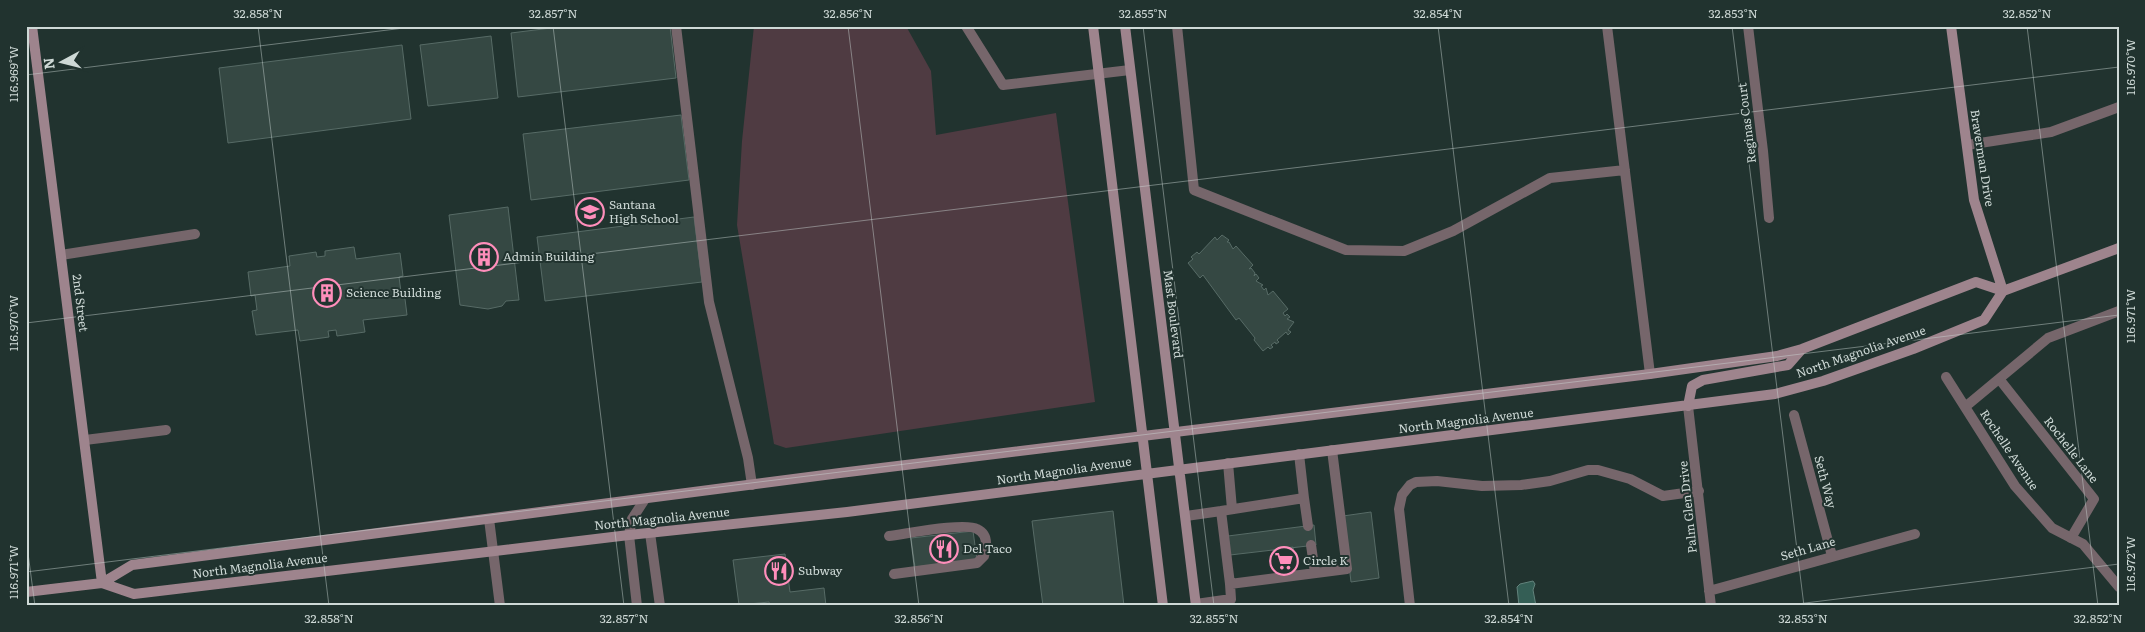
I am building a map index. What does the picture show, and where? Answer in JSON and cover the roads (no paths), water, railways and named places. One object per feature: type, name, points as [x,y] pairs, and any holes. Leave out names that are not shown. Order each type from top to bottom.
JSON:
[{"type":"main road","name":"2nd Street","points":[[32,26],[102,583]]},
{"type":"main road","points":[[1093,26],[1163,606]]},
{"type":"main road","name":"Mast Boulevard","points":[[1125,26],[1196,605]]},
{"type":"main road","name":"Braverman Drive","points":[[1951,26],[1974,200],[2003,290]]},
{"type":"main road","points":[[2003,290],[2119,248]]},
{"type":"main road","name":"North Magnolia Avenue","points":[[26,592],[102,583],[132,565],[488,518],[1650,374],[1777,356],[1802,349],[1976,282],[2003,290],[1984,320],[1913,349],[1822,381],[1785,391],[1688,406],[1146,472],[847,512],[629,535],[134,594],[102,583]]},
{"type":"main road","points":[[1688,406],[1692,386],[1703,380],[1788,365],[1802,349]]},
{"type":"street","points":[[676,26],[709,302],[748,458],[752,485]]},
{"type":"street","points":[[966,26],[1003,85],[1130,70]]},
{"type":"street","points":[[1177,26],[1194,190],[1346,250],[1404,251],[1453,231],[1550,178],[1625,170]]},
{"type":"street","points":[[1607,26],[1650,374]]},
{"type":"street","name":"Reginas Court","points":[[1748,26],[1763,151],[1768,218]]},
{"type":"street","points":[[1966,145],[2051,132],[2119,107]]},
{"type":"street","points":[[61,254],[195,234]]},
{"type":"street","name":"Rochelle Avenue","points":[[1965,407],[2000,380],[2048,338],[2119,311]]},
{"type":"street","name":"Rochelle Avenue","points":[[1946,377],[2015,486],[2052,528],[2084,544],[2119,587]]},
{"type":"street","name":"Rochelle Lane","points":[[2000,380],[2094,499],[2070,538]]},
{"type":"street","name":"Palm Glen Drive","points":[[1688,406],[1711,606]]},
{"type":"street","name":"Seth Way","points":[[1794,415],[1832,556]]},
{"type":"street","points":[[85,440],[166,430]]},
{"type":"street","points":[[1230,584],[1347,569],[1332,450]]},
{"type":"street","points":[[1299,454],[1308,526]]},
{"type":"street","points":[[1228,463],[1232,509]]},
{"type":"street","points":[[1410,606],[1399,509],[1402,494],[1410,485],[1416,482],[1437,481],[1482,486],[1521,485],[1550,481],[1588,470],[1598,470],[1630,479],[1663,496],[1699,491]]},
{"type":"street","points":[[1186,516],[1304,498]]},
{"type":"street","points":[[637,606],[629,535],[632,519],[645,499]]},
{"type":"street","points":[[1196,605],[1231,599],[1221,511]]},
{"type":"street","points":[[488,518],[500,606]]},
{"type":"street","points":[[889,536],[971,527],[983,534],[986,540],[984,556],[977,563],[894,574]]},
{"type":"street","points":[[650,533],[660,606]]},
{"type":"street","name":"Seth Lane","points":[[1709,591],[1915,534]]},
{"type":"street","points":[[1311,545],[1315,573]]},
{"type":"place","name":"Santana High School","points":[[590,212]]},
{"type":"place","name":"Admin Building","points":[[484,257]]},
{"type":"place","name":"Science Building","points":[[327,293]]},
{"type":"place","name":"Del Taco","points":[[944,549]]},
{"type":"place","name":"Circle K","points":[[1284,561]]},
{"type":"place","name":"Subway","points":[[779,571]]}]
